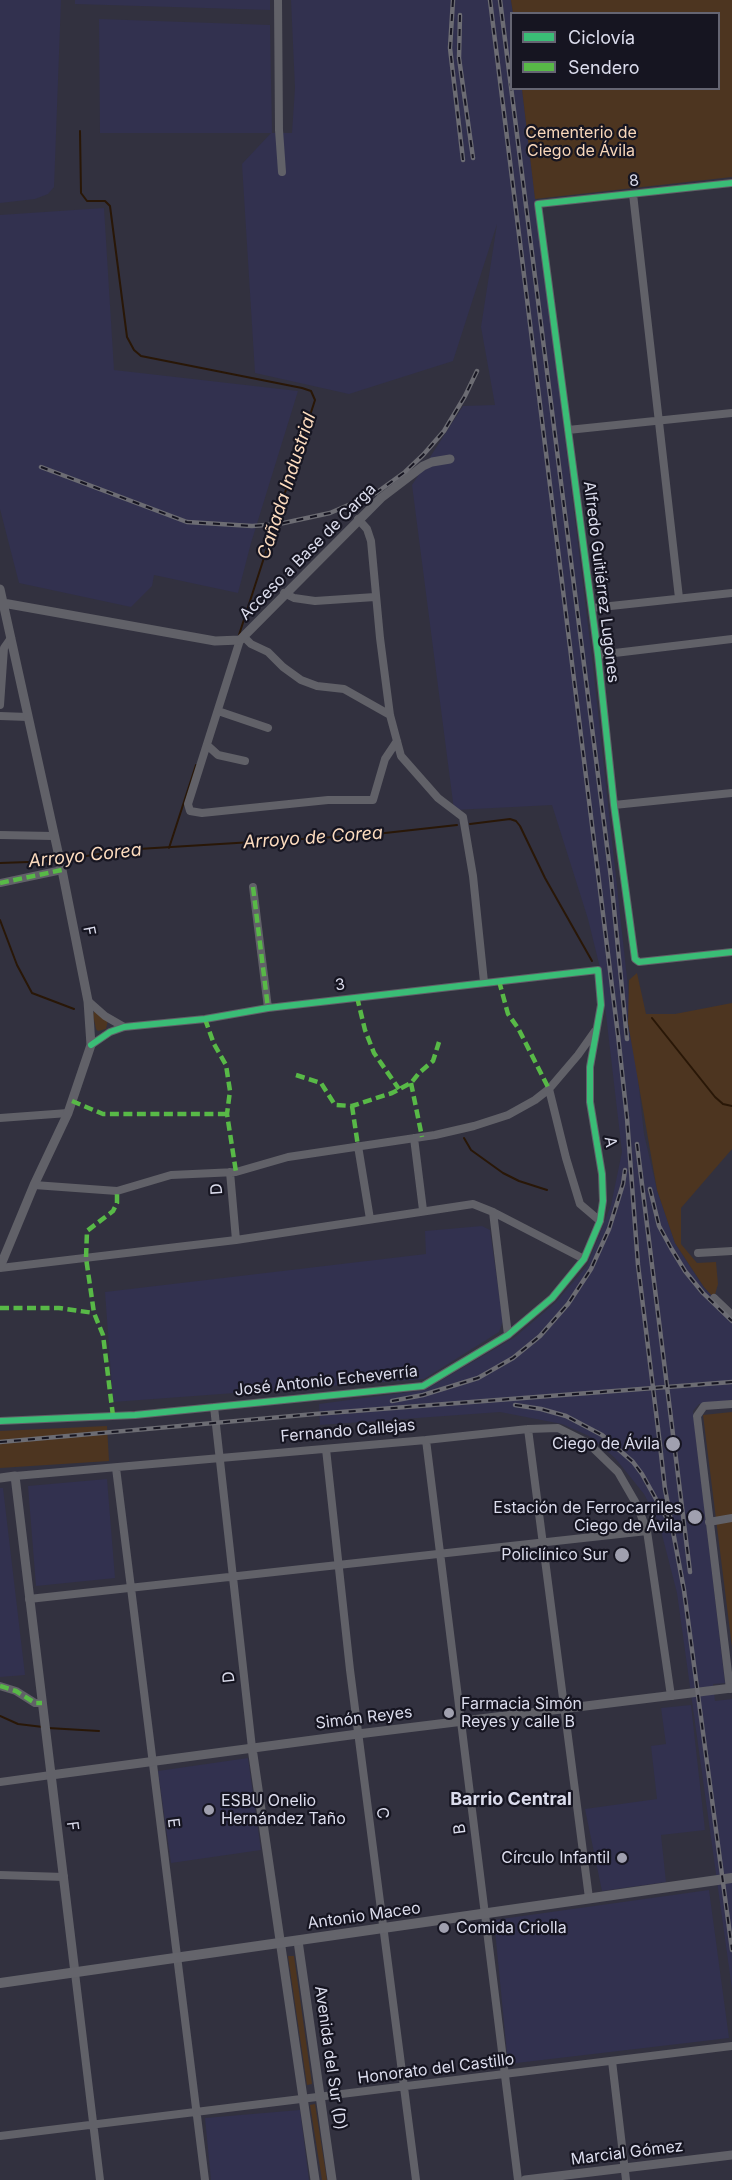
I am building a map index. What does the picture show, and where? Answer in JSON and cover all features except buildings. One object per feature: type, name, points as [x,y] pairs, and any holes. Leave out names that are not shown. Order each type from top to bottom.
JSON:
[{"type":"main road","name":"Antonio Maceo","points":[[0,1983],[732,1878]]},
{"type":"street","points":[[278,0],[279,130],[282,172]]},
{"type":"street","name":"8","points":[[538,204],[732,183]]},
{"type":"street","points":[[633,194],[679,598]]},
{"type":"street","name":"Alfredo Guitiérrez Lugones","points":[[538,204],[598,655],[614,805],[635,959],[639,962],[732,952]]},
{"type":"street","points":[[568,430],[732,413]]},
{"type":"street","name":"Acceso a Base de Carga","points":[[3,603],[215,641],[242,638],[284,593],[381,498],[423,466],[450,459]]},
{"type":"street","points":[[358,519],[367,529],[371,541],[375,597],[390,715],[400,756],[438,798],[463,817],[473,876],[484,982]]},
{"type":"street","name":"F","points":[[0,588],[62,870],[88,1001],[92,1045],[68,1113],[34,1185],[0,1267]]},
{"type":"street","points":[[284,593],[294,598],[315,601],[375,597]]},
{"type":"street","points":[[591,608],[732,593]]},
{"type":"street","points":[[0,638],[11,638]]},
{"type":"street","points":[[0,705],[4,648],[11,638]]},
{"type":"street","points":[[390,715],[344,689],[317,686],[301,680],[283,668],[268,652],[242,638],[188,804],[190,811],[202,813],[328,800],[373,800],[385,759],[397,741]]},
{"type":"street","points":[[598,655],[732,640]]},
{"type":"street","points":[[218,711],[268,728]]},
{"type":"street","points":[[0,716],[28,717]]},
{"type":"street","points":[[207,746],[218,755],[245,761]]},
{"type":"street","points":[[614,805],[732,793]]},
{"type":"street","points":[[0,835],[53,836]]},
{"type":"street","points":[[0,883],[62,870]]},
{"type":"street","points":[[253,887],[268,1008]]},
{"type":"street","name":"3","points":[[92,1045],[110,1032],[124,1027],[598,970]]},
{"type":"street","name":"A","points":[[584,1259],[600,1221],[603,1201],[602,1174],[590,1102],[590,1067],[602,1005],[598,970]]},
{"type":"street","points":[[88,1001],[105,1016],[124,1027]]},
{"type":"street","points":[[34,1185],[117,1191],[171,1175],[230,1172],[288,1157],[446,1133],[508,1115],[549,1089],[578,1055],[597,1027]]},
{"type":"street","points":[[549,1089],[580,1204],[600,1221]]},
{"type":"street","points":[[0,1118],[68,1113]]},
{"type":"street","points":[[414,1138],[423,1210]]},
{"type":"street","points":[[358,1146],[370,1220]]},
{"type":"street","name":"D","points":[[230,1172],[236,1240]]},
{"type":"street","points":[[0,1267],[236,1240],[472,1204],[493,1212],[584,1259]]},
{"type":"street","points":[[493,1212],[508,1335]]},
{"type":"street","points":[[698,1253],[732,1251]]},
{"type":"street","name":"José Antonio Echeverría","points":[[0,1421],[135,1415],[423,1386],[508,1335],[552,1298],[584,1259]]},
{"type":"street","points":[[714,1298],[732,1315]]},
{"type":"street","points":[[731,1689],[697,1416],[700,1409],[705,1406],[732,1404]]},
{"type":"street","name":"D","points":[[214,1407],[252,1748],[280,1943]]},
{"type":"street","name":"Fernando Callejas","points":[[0,1478],[558,1428],[588,1443],[618,1472],[637,1504],[647,1531],[671,1696]]},
{"type":"street","points":[[528,1429],[589,1898]]},
{"type":"street","name":"B","points":[[426,1440],[483,1914],[518,2180]]},
{"type":"street","name":"C","points":[[326,1449],[337,1564],[416,2180]]},
{"type":"street","name":"E","points":[[116,1468],[129,1588],[205,2180]]},
{"type":"street","name":"F","points":[[15,1476],[100,2180]]},
{"type":"street","points":[[709,1522],[732,1518]]},
{"type":"street","points":[[29,1599],[647,1531]]},
{"type":"street","points":[[0,1686],[16,1691],[42,1707]]},
{"type":"street","name":"Simón Reyes","points":[[0,1782],[358,1734],[731,1689]]},
{"type":"street","points":[[0,1875],[64,1877]]},
{"type":"street","name":"Avenida del Sur (D)","points":[[298,1941],[332,2180]]},
{"type":"street","name":"Avenida del Sur (D)","points":[[280,1943],[315,2180]]},
{"type":"street","name":"Honorato del Castillo","points":[[0,2136],[732,2046]]},
{"type":"street","points":[[612,2061],[626,2180]]},
{"type":"street","name":"Marcial Gómez","points":[[525,2180],[732,2155]]},
{"type":"shaded area","points":[[0,0],[61,0],[54,187],[48,194],[35,199],[0,203]]},
{"type":"shaded area","points":[[75,0],[270,0],[270,10],[75,4]]},
{"type":"shaded area","points":[[291,0],[511,0],[513,12],[510,12],[510,90],[522,90],[593,666],[644,1134],[657,1190],[675,1243],[704,1288],[732,1315],[732,1400],[699,1404],[693,1411],[725,1683],[713,1684],[715,1701],[732,1699],[732,1989],[677,1593],[659,1523],[644,1494],[615,1458],[589,1436],[562,1424],[500,1412],[320,1425],[319,1404],[425,1390],[515,1337],[555,1303],[587,1266],[611,1205],[622,1152],[601,972],[588,919],[552,805],[454,810],[412,485],[463,406],[495,405],[481,327],[497,224],[453,361],[349,394],[255,373],[242,164],[271,133],[100,133],[99,19],[270,25],[272,133],[292,133],[295,88]]},
{"type":"shaded area","points":[[104,208],[114,370],[298,391],[238,593],[154,575],[152,586],[131,607],[19,583],[0,509],[0,215]]},
{"type":"shaded area","points":[[482,1226],[490,1230],[503,1321],[499,1332],[424,1379],[113,1402],[105,1292],[426,1254],[425,1231]]},
{"type":"shaded area","points":[[107,1479],[115,1578],[36,1586],[28,1486]]},
{"type":"shaded area","points":[[0,1488],[3,1488],[25,1675],[0,1677]]},
{"type":"shaded area","points":[[691,1705],[705,1830],[661,1835],[666,1882],[602,1891],[585,1809],[657,1799],[651,1746],[666,1744],[661,1708]]},
{"type":"shaded area","name":"ESBU Onelio Hernández Taño","points":[[248,1758],[261,1850],[171,1863],[158,1771]]},
{"type":"shaded area","points":[[709,1890],[729,2038],[508,2064],[494,1920]]},
{"type":"shaded area","points":[[300,2110],[309,2180],[211,2180],[205,2118]]},
{"type":"green space","name":"Cementerio de Ciego de Ávila","points":[[511,0],[732,0],[732,177],[535,199],[522,90],[720,90],[720,12],[513,12]]},
{"type":"green space","points":[[637,973],[646,1014],[675,1014],[732,1003],[732,1149],[681,1208],[681,1244],[697,1263],[716,1262],[718,1284],[714,1298],[675,1243],[657,1190],[628,1023],[629,980]]},
{"type":"green space","points":[[94,1011],[108,1020],[106,1029],[98,1031],[96,1029]]},
{"type":"green space","points":[[732,1412],[732,1647],[703,1415]]},
{"type":"green space","points":[[107,1426],[109,1461],[0,1468],[0,1431]]},
{"type":"green space","points":[[288,1956],[294,1956],[312,2084],[307,2085]]},
{"type":"green space","points":[[315,2104],[327,2180],[322,2180],[310,2105]]},
{"type":"waterway","name":"Cañada Industrial","points":[[80,131],[81,193],[87,201],[105,201],[110,206],[127,337],[134,350],[141,356],[302,388],[311,391],[315,400],[239,635]]},
{"type":"waterway","name":"Cañada Industrial","points":[[169,848],[196,765]]},
{"type":"waterway","name":"Arroyo de Corea","points":[[470,824],[510,819],[516,821],[592,961]]},
{"type":"waterway","name":"Arroyo de Corea","points":[[63,860],[122,850],[367,835],[457,825]]},
{"type":"waterway","name":"Arroyo Corea","points":[[0,863],[57,861]]},
{"type":"waterway","points":[[0,920],[17,965],[32,993],[74,1009]]},
{"type":"waterway","name":"Arroyo de Corea","points":[[652,1018],[715,1097],[723,1104],[732,1106]]},
{"type":"waterway","points":[[464,1138],[471,1150],[503,1173],[547,1190]]},
{"type":"waterway","points":[[0,1716],[18,1724],[43,1727]]},
{"type":"waterway","points":[[48,1728],[99,1731]]},
{"type":"railway","points":[[453,0],[450,48],[463,160]]},
{"type":"railway","points":[[490,0],[618,1035],[638,1265],[665,1489],[684,1590],[732,1950]]},
{"type":"railway","points":[[500,0],[510,79]]},
{"type":"railway","points":[[460,15],[459,58],[473,158]]},
{"type":"railway","points":[[511,90],[611,878],[627,1039]]},
{"type":"railway","points":[[41,467],[187,522],[252,526],[279,524],[330,513],[376,493],[405,472],[423,455],[444,431],[477,371]]},
{"type":"railway","points":[[637,1144],[690,1572]]},
{"type":"railway","points":[[392,1401],[423,1395],[478,1378],[513,1358],[540,1336],[568,1304],[591,1269],[609,1229],[625,1170]]},
{"type":"railway","points":[[650,1189],[659,1226],[685,1271],[703,1293],[732,1321]]},
{"type":"railway","points":[[0,1442],[315,1414],[732,1382]]},
{"type":"railway","points":[[515,1405],[566,1416],[602,1435],[633,1462],[666,1517]]},
{"type":"marked path","points":[[0,883],[62,870]]},
{"type":"marked path","points":[[253,887],[268,1008]]},
{"type":"marked path","points":[[499,981],[508,1014],[518,1028],[549,1089]]},
{"type":"marked path","points":[[357,997],[365,1030],[374,1053],[399,1089]]},
{"type":"marked path","points":[[205,1019],[214,1044],[226,1065],[230,1091],[227,1114],[236,1172]]},
{"type":"marked path","points":[[296,1075],[321,1083],[335,1105],[352,1106],[392,1093],[411,1083],[433,1061],[439,1042]]},
{"type":"marked path","points":[[411,1083],[422,1137]]},
{"type":"marked path","points":[[72,1101],[103,1114],[227,1114]]},
{"type":"marked path","points":[[352,1106],[358,1146]]},
{"type":"marked path","points":[[113,1416],[103,1335],[94,1313],[86,1258],[87,1231],[113,1211],[117,1203],[117,1191]]},
{"type":"marked path","points":[[0,1308],[59,1308],[94,1313]]},
{"type":"marked path","points":[[0,1686],[16,1691],[35,1703],[42,1703]]},
{"type":"cycle path","points":[[732,183],[538,204],[598,655],[614,805],[635,959],[639,962],[732,952]]},
{"type":"cycle path","points":[[0,1421],[135,1415],[423,1386],[508,1335],[552,1298],[584,1259],[600,1221],[603,1201],[602,1174],[590,1102],[590,1067],[601,1005],[598,970],[124,1027],[110,1032],[91,1045]]},
{"type":"place","name":"Ciego de Ávila","points":[[673,1444]]},
{"type":"place","name":"Estación de Ferrocarriles Ciego de Ávila","points":[[695,1517]]},
{"type":"place","name":"Policlínico Sur","points":[[622,1555]]},
{"type":"place","name":"Farmacia Simón Reyes y calle B","points":[[449,1713]]},
{"type":"place","name":"ESBU Onelio Hernández Taño","points":[[209,1810]]},
{"type":"place","name":"Círculo Infantil","points":[[622,1858]]},
{"type":"place","name":"Comida Criolla","points":[[444,1928]]},
{"type":"district","name":"Barrio Central","points":[[511,1800]]}]
